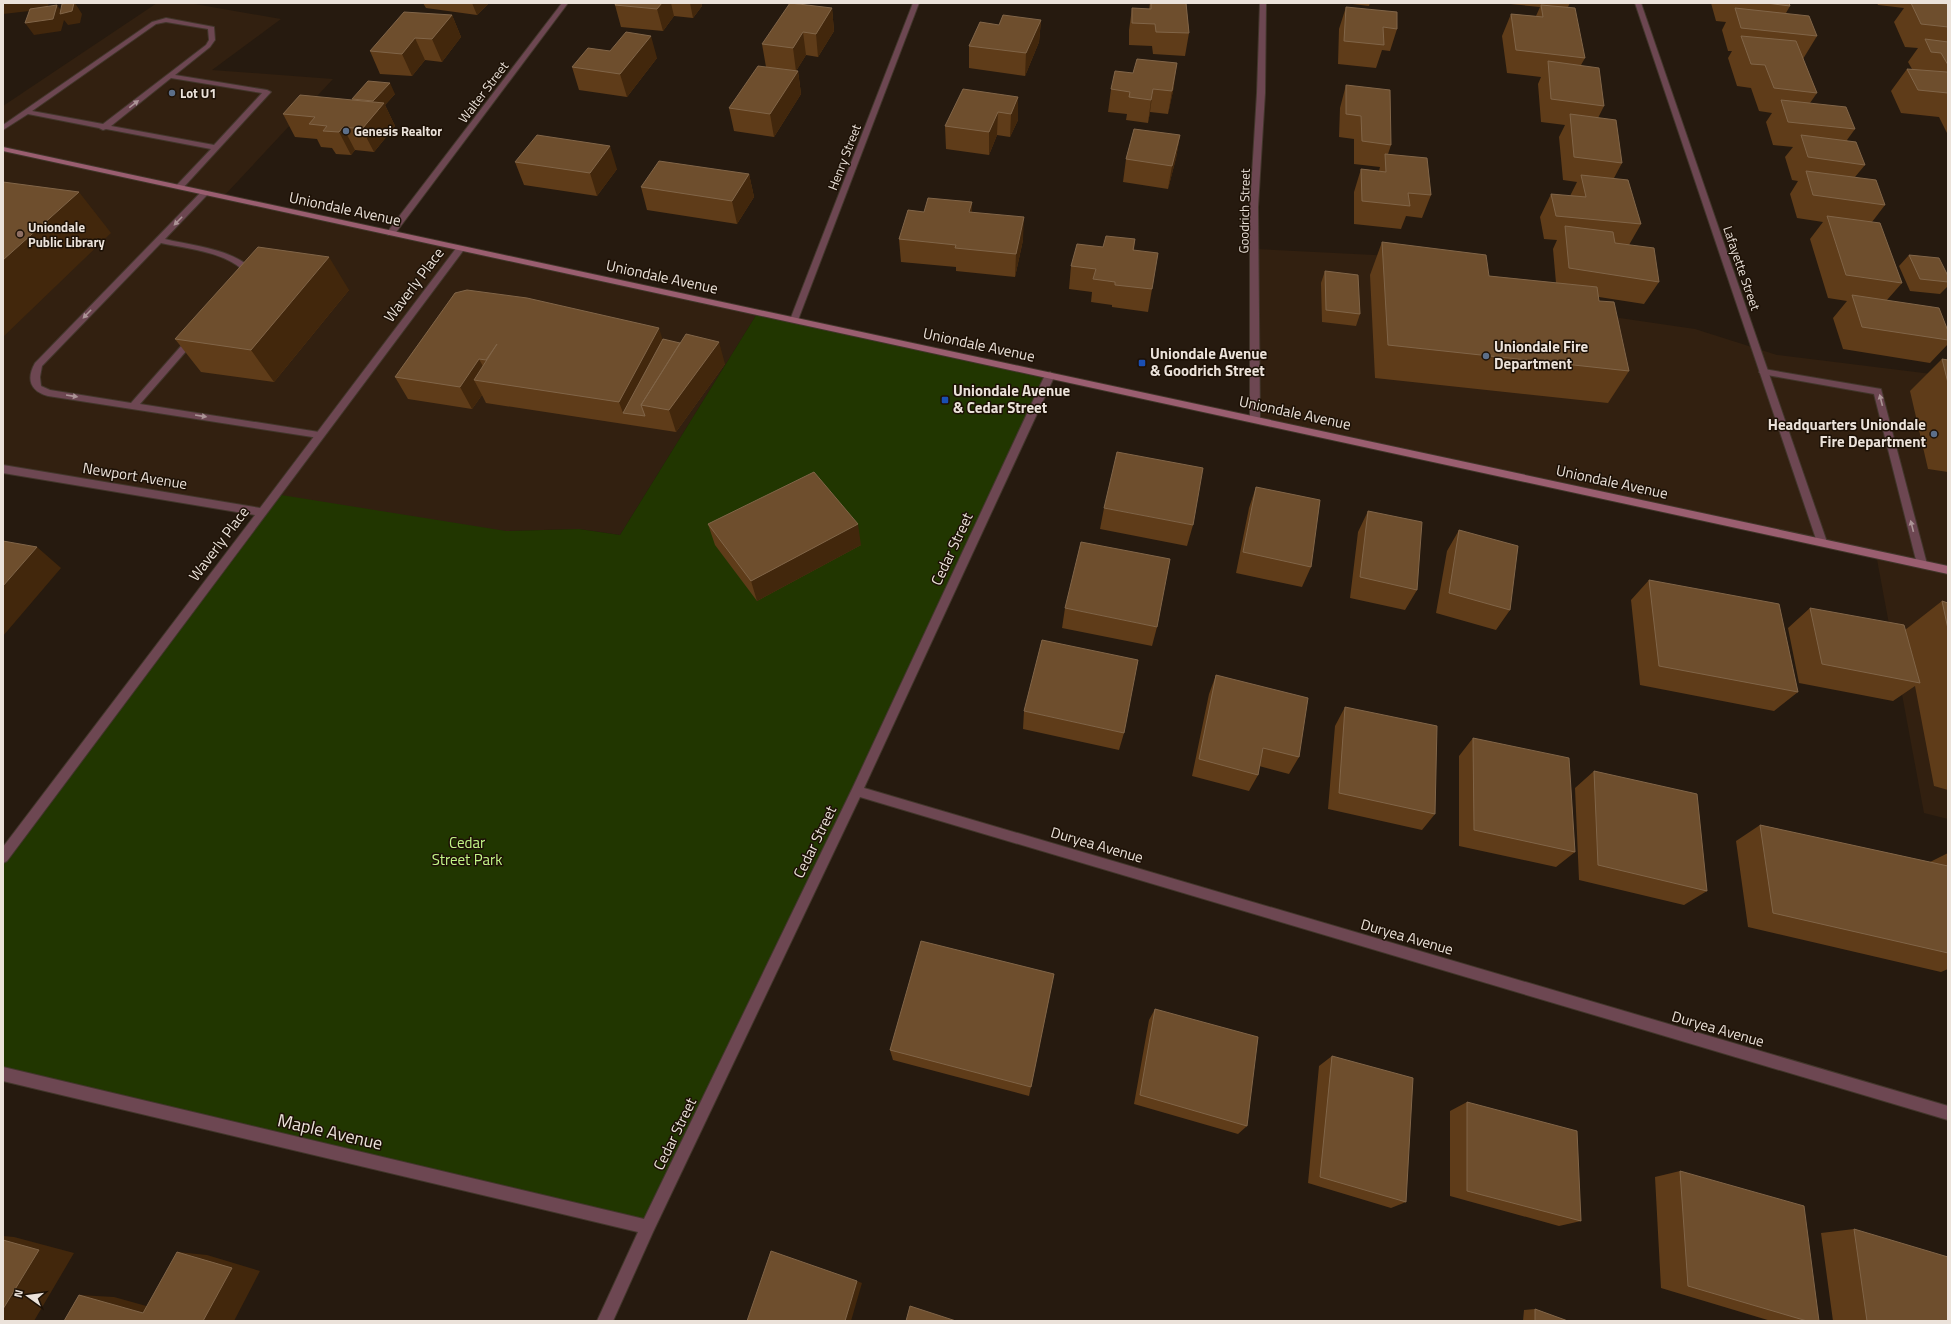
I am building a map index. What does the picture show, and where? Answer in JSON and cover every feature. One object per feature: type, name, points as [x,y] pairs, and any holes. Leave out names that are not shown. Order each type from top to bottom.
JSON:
[{"type":"main road","name":"Uniondale Avenue","points":[[3,149],[1948,570]]},
{"type":"street","name":"Walter Street","points":[[391,233],[565,3]]},
{"type":"street","name":"Henry Street","points":[[794,320],[916,3]]},
{"type":"street","name":"Goodrich Street","points":[[1255,419],[1254,207],[1261,93],[1263,3]]},
{"type":"street","name":"Lafayette Street","points":[[1638,3],[1822,542]]},
{"type":"street","points":[[3,128],[154,23],[166,20],[211,27],[212,40],[208,46],[103,128]]},
{"type":"street","points":[[169,76],[268,92],[179,187]]},
{"type":"street","points":[[27,112],[103,128],[216,148]]},
{"type":"street","points":[[205,193],[38,365],[36,377],[37,388],[48,392],[320,435]]},
{"type":"street","points":[[159,240],[231,258],[242,264],[247,269],[245,280],[240,286]]},
{"type":"street","name":"Waverly Place","points":[[3,857],[460,249]]},
{"type":"street","points":[[133,406],[199,331]]},
{"type":"street","points":[[1764,372],[1878,391],[1922,564]]},
{"type":"street","name":"Cedar Street","points":[[605,1321],[648,1227],[857,790],[1050,375]]},
{"type":"street","name":"Newport Avenue","points":[[3,470],[261,512]]},
{"type":"street","name":"Duryea Avenue","points":[[857,790],[1948,1113]]},
{"type":"street","name":"Maple Avenue","points":[[3,1074],[648,1227]]},
{"type":"shaded area","points":[[157,3],[189,3],[281,19],[212,70],[333,79],[224,196],[758,312],[620,535],[579,529],[506,531],[261,512],[3,469],[3,106]]},
{"type":"shaded area","points":[[1255,249],[1474,260],[1482,298],[1695,329],[1777,355],[1948,376],[1948,819],[1924,813],[1876,554],[1255,419]]},
{"type":"green space","name":"Cedar Street Park","points":[[758,312],[1050,375],[648,1227],[3,1074],[3,857],[275,494],[506,531],[579,529],[620,535]]},
{"type":"building","points":[[74,3],[72,11],[60,14],[62,4]]},
{"type":"building","points":[[616,3],[662,3],[657,9],[615,5]]},
{"type":"building","points":[[790,3],[832,8],[816,34],[803,32],[793,48],[762,44]]},
{"type":"building","points":[[1151,3],[1186,3],[1189,33],[1156,32],[1155,24],[1132,23],[1132,8],[1151,9]]},
{"type":"building","points":[[1766,3],[1789,3],[1790,6]]},
{"type":"building","points":[[1911,3],[1948,4],[1948,27],[1921,24]]},
{"type":"building","points":[[57,5],[53,19],[25,23],[30,9]]},
{"type":"building","points":[[1541,5],[1575,8],[1585,58],[1516,50],[1511,14],[1543,17]]},
{"type":"building","points":[[1346,7],[1397,12],[1397,29],[1383,27],[1384,45],[1344,41]]},
{"type":"building","points":[[1735,8],[1809,16],[1817,36],[1741,28]]},
{"type":"building","points":[[404,12],[452,15],[432,39],[415,38],[402,54],[370,51]]},
{"type":"building","points":[[1003,15],[1041,20],[1026,53],[969,46],[980,22],[999,25]]},
{"type":"building","points":[[626,32],[651,36],[620,74],[572,67],[588,48],[610,51]]},
{"type":"building","points":[[1741,36],[1796,41],[1817,93],[1774,88],[1765,65],[1751,64]]},
{"type":"building","points":[[1925,39],[1948,42],[1948,65],[1941,53],[1931,52]]},
{"type":"building","points":[[1137,59],[1177,63],[1172,91],[1153,89],[1151,100],[1129,97],[1130,92],[1111,89],[1115,71],[1133,73]]},
{"type":"building","points":[[1548,61],[1599,68],[1604,106],[1551,99]]},
{"type":"building","points":[[758,66],[798,71],[770,114],[729,108]]},
{"type":"building","points":[[1907,69],[1947,72],[1948,93],[1918,90]]},
{"type":"building","points":[[368,81],[390,83],[373,101],[352,99]]},
{"type":"building","points":[[1346,85],[1390,90],[1391,145],[1362,141],[1361,116],[1346,114]]},
{"type":"building","points":[[963,89],[1018,97],[1011,114],[998,112],[989,132],[945,126]]},
{"type":"building","points":[[300,95],[384,103],[362,129],[343,127],[339,132],[323,131],[327,126],[309,124],[315,117],[283,114]]},
{"type":"building","points":[[1781,100],[1846,107],[1855,129],[1788,122]]},
{"type":"building","points":[[1570,114],[1616,120],[1622,163],[1574,157]]},
{"type":"building","points":[[1134,129],[1180,135],[1172,166],[1126,159]]},
{"type":"building","points":[[537,135],[610,146],[590,173],[515,162]]},
{"type":"building","points":[[1801,135],[1856,142],[1865,165],[1808,157]]},
{"type":"building","points":[[1385,154],[1427,158],[1431,195],[1408,193],[1410,206],[1362,201],[1361,169],[1386,172]]},
{"type":"building","points":[[659,161],[749,174],[732,201],[641,187]]},
{"type":"building","points":[[1806,171],[1876,180],[1885,205],[1813,195]]},
{"type":"building","points":[[1581,175],[1628,180],[1641,224],[1556,216],[1551,194],[1586,197]]},
{"type":"building","points":[[3,182],[79,192],[3,260]]},
{"type":"building","points":[[928,198],[972,202],[969,212],[1024,217],[1016,254],[955,248],[956,245],[899,239],[908,210],[924,212]]},
{"type":"building","points":[[1827,216],[1880,223],[1902,283],[1846,275]]},
{"type":"building","points":[[1565,226],[1613,232],[1615,243],[1654,248],[1659,282],[1569,268]]},
{"type":"building","points":[[1106,236],[1135,239],[1133,250],[1158,253],[1152,289],[1115,285],[1115,282],[1093,279],[1096,269],[1071,266],[1077,244],[1103,247]]},
{"type":"building","points":[[1382,242],[1486,255],[1489,276],[1597,287],[1599,301],[1614,302],[1629,371],[1388,345]]},
{"type":"building","points":[[258,247],[329,257],[251,350],[175,339]]},
{"type":"building","points":[[1909,255],[1939,258],[1948,276],[1948,282],[1920,279]]},
{"type":"building","points":[[1325,271],[1358,275],[1360,314],[1326,310]]},
{"type":"building","points":[[467,290],[527,298],[659,328],[619,402],[474,380],[497,344],[486,360],[479,359],[460,387],[395,377],[455,293]]},
{"type":"building","points":[[1852,295],[1939,308],[1948,331],[1948,340],[1862,327]]},
{"type":"building","points":[[686,334],[719,342],[669,410],[641,405]]},
{"type":"building","points":[[663,339],[680,343],[641,405],[645,416],[623,413]]},
{"type":"building","points":[[1942,359],[1948,360],[1948,383]]},
{"type":"building","points":[[1117,452],[1203,468],[1193,525],[1104,508]]},
{"type":"building","points":[[814,472],[858,524],[751,581],[708,524]]},
{"type":"building","points":[[1256,487],[1320,500],[1311,567],[1243,552]]},
{"type":"building","points":[[1368,511],[1422,522],[1417,590],[1360,577]]},
{"type":"building","points":[[1459,530],[1518,546],[1510,610],[1449,593]]},
{"type":"building","points":[[3,541],[37,547],[3,586]]},
{"type":"building","points":[[1081,542],[1170,559],[1157,627],[1065,608]]},
{"type":"building","points":[[1649,580],[1779,604],[1798,692],[1659,666]]},
{"type":"building","points":[[1942,601],[1948,603],[1948,629]]},
{"type":"building","points":[[1810,608],[1904,625],[1920,683],[1822,664]]},
{"type":"building","points":[[1042,640],[1138,660],[1124,733],[1024,711]]},
{"type":"building","points":[[1216,675],[1308,698],[1299,757],[1263,748],[1258,775],[1199,759]]},
{"type":"building","points":[[1345,707],[1437,726],[1435,814],[1339,793]]},
{"type":"building","points":[[1473,738],[1569,758],[1575,852],[1474,830]]},
{"type":"building","points":[[1594,771],[1697,794],[1707,891],[1598,865]]},
{"type":"building","points":[[1760,825],[1948,866],[1948,953],[1773,913]]},
{"type":"building","points":[[921,941],[1054,974],[1031,1087],[890,1050]]},
{"type":"building","points":[[1155,1009],[1258,1037],[1247,1126],[1140,1095]]},
{"type":"building","points":[[1332,1056],[1413,1078],[1406,1202],[1320,1177]]},
{"type":"building","points":[[1467,1102],[1577,1131],[1581,1221],[1467,1191]]},
{"type":"building","points":[[1680,1171],[1804,1206],[1819,1321],[1807,1321],[1688,1286]]},
{"type":"building","points":[[1854,1229],[1948,1257],[1948,1321],[1867,1321]]},
{"type":"building","points":[[3,1240],[39,1250],[3,1309]]},
{"type":"building","points":[[771,1251],[857,1281],[845,1321],[747,1321]]},
{"type":"building","points":[[177,1252],[232,1268],[203,1321],[64,1321],[79,1295],[143,1313]]},
{"type":"building","points":[[910,1306],[956,1321],[906,1321]]},
{"type":"building","points":[[1535,1309],[1568,1321],[1535,1321]]},
{"type":"place","name":"Lot U1","points":[[172,93]]},
{"type":"place","name":"Genesis Realtor","points":[[346,131]]},
{"type":"place","name":"Uniondale Public Library","points":[[20,234]]},
{"type":"place","name":"Uniondale Fire Department","points":[[1486,356]]},
{"type":"place","name":"Uniondale Avenue & Goodrich Street","points":[[1142,363]]},
{"type":"place","name":"Uniondale Avenue & Cedar Street","points":[[945,400]]},
{"type":"place","name":"Headquarters Uniondale Fire Department","points":[[1934,434]]}]
